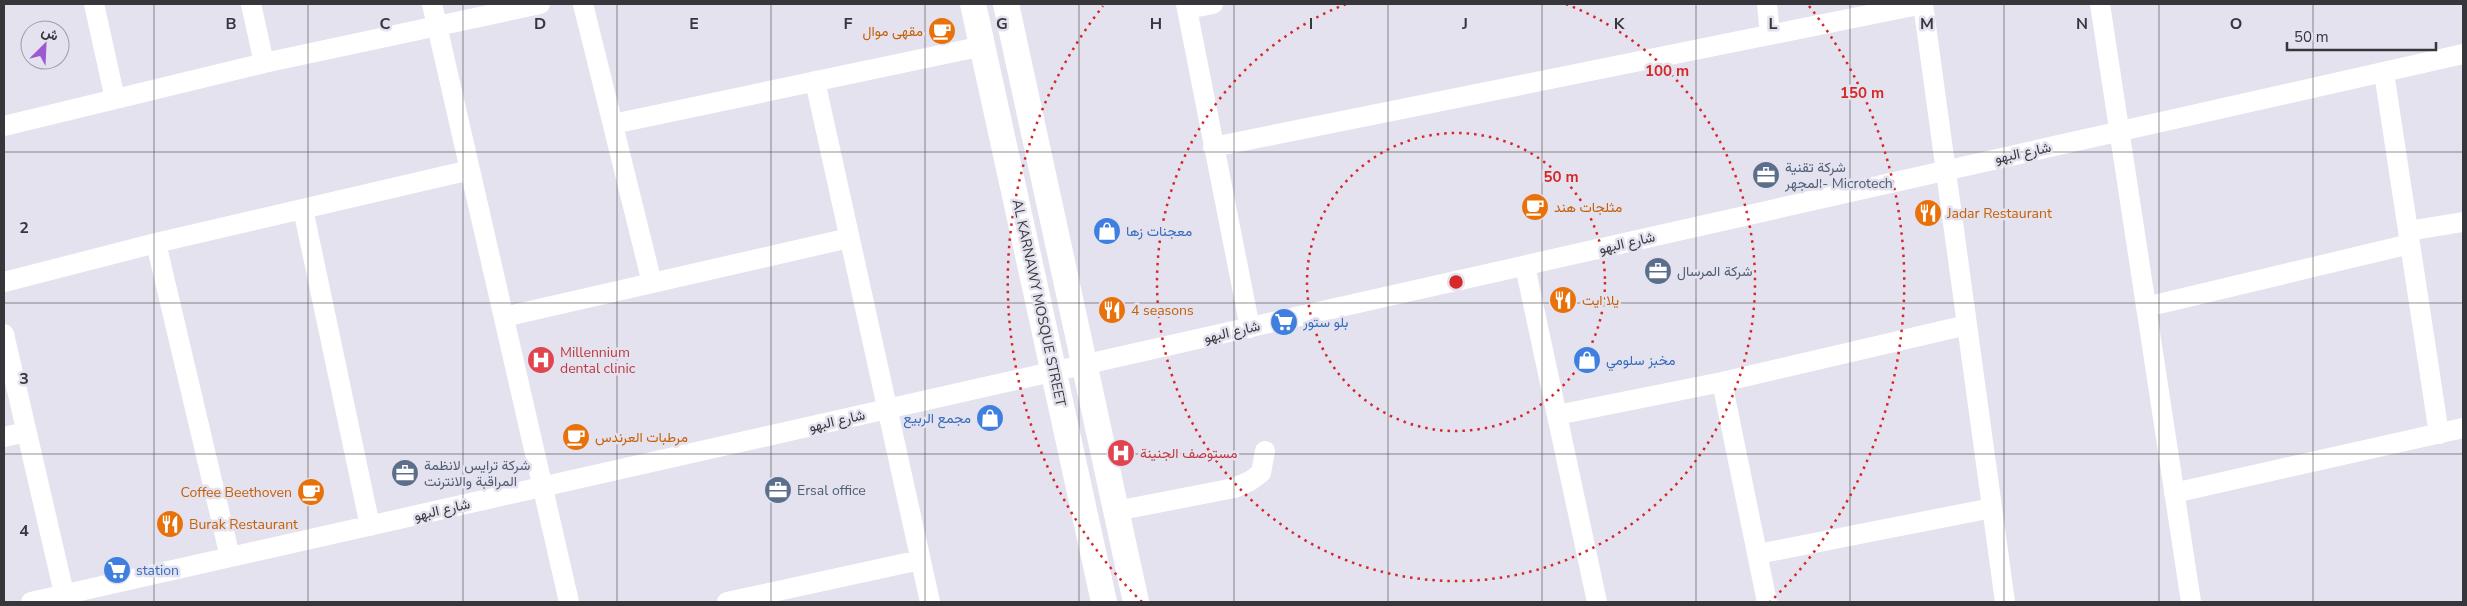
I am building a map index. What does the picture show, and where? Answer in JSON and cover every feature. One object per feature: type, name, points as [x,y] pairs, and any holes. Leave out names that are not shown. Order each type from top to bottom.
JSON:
[{"type":"main road","name":"AL KARNAWY MOSQUE STREET","points":[[973,4],[1104,602]]},
{"type":"main road","points":[[1006,4],[1136,602]]},
{"type":"street","points":[[94,4],[115,99]]},
{"type":"street","points":[[251,4],[264,63]]},
{"type":"street","points":[[432,4],[569,602]]},
{"type":"street","points":[[4,126],[264,63],[540,4]]},
{"type":"street","points":[[583,4],[652,283]]},
{"type":"street","points":[[1213,4],[1187,7],[1250,328]]},
{"type":"street","points":[[1767,4],[1770,35]]},
{"type":"street","points":[[1213,146],[1923,4],[2004,602]]},
{"type":"street","points":[[2100,4],[2191,602]]},
{"type":"street","points":[[613,124],[983,46]]},
{"type":"street","name":"شارع البهو","points":[[31,602],[65,598],[370,526],[2463,54]]},
{"type":"street","points":[[2384,73],[2439,434]]},
{"type":"street","points":[[815,81],[930,602]]},
{"type":"street","points":[[4,282],[156,243],[470,170]]},
{"type":"street","points":[[303,209],[370,526]]},
{"type":"street","points":[[2146,307],[2463,222]]},
{"type":"street","points":[[504,317],[849,238]]},
{"type":"street","points":[[156,243],[230,558]]},
{"type":"street","points":[[1526,266],[1597,602]]},
{"type":"street","points":[[1557,415],[1722,382],[1967,326]]},
{"type":"street","points":[[4,334],[65,598]]},
{"type":"street","points":[[1722,382],[1768,602]]},
{"type":"street","points":[[2174,493],[2463,428]]},
{"type":"street","points":[[4,437],[26,432]]},
{"type":"street","points":[[1116,511],[1234,488],[1250,481],[1261,473],[1265,451]]},
{"type":"street","points":[[1758,554],[1992,508]]},
{"type":"street","points":[[728,602],[920,560]]},
{"type":"place","name":"مقهى موال","points":[[942,31]]},
{"type":"place","name":"شركة تقنية المجهر- Microtech","points":[[1766,175]]},
{"type":"place","name":"مثلجات هند","points":[[1535,207]]},
{"type":"place","name":"Jadar Restaurant","points":[[1928,213]]},
{"type":"place","name":"معجنات زها","points":[[1107,231]]},
{"type":"place","name":"شركة المرسال","points":[[1658,271]]},
{"type":"place","name":"يلا ايت","points":[[1563,300]]},
{"type":"place","name":"4 seasons","points":[[1112,310]]},
{"type":"place","name":"بلو ستور","points":[[1284,322]]},
{"type":"place","name":"Millennium dental clinic","points":[[541,360]]},
{"type":"place","name":"مخبز سلومي","points":[[1587,360]]},
{"type":"place","name":"مجمع الربيع","points":[[990,418]]},
{"type":"place","name":"مرطبات العرندس","points":[[576,437]]},
{"type":"place","name":"مستوصف الجنينة","points":[[1121,453]]},
{"type":"place","name":"شركة ترايس لانظمة المراقبة والانترنت","points":[[405,473]]},
{"type":"place","name":"Ersal office","points":[[778,490]]},
{"type":"place","name":"Coffee Beethoven","points":[[311,492]]},
{"type":"place","name":"Burak Restaurant","points":[[170,524]]},
{"type":"place","name":"station","points":[[117,570]]}]
